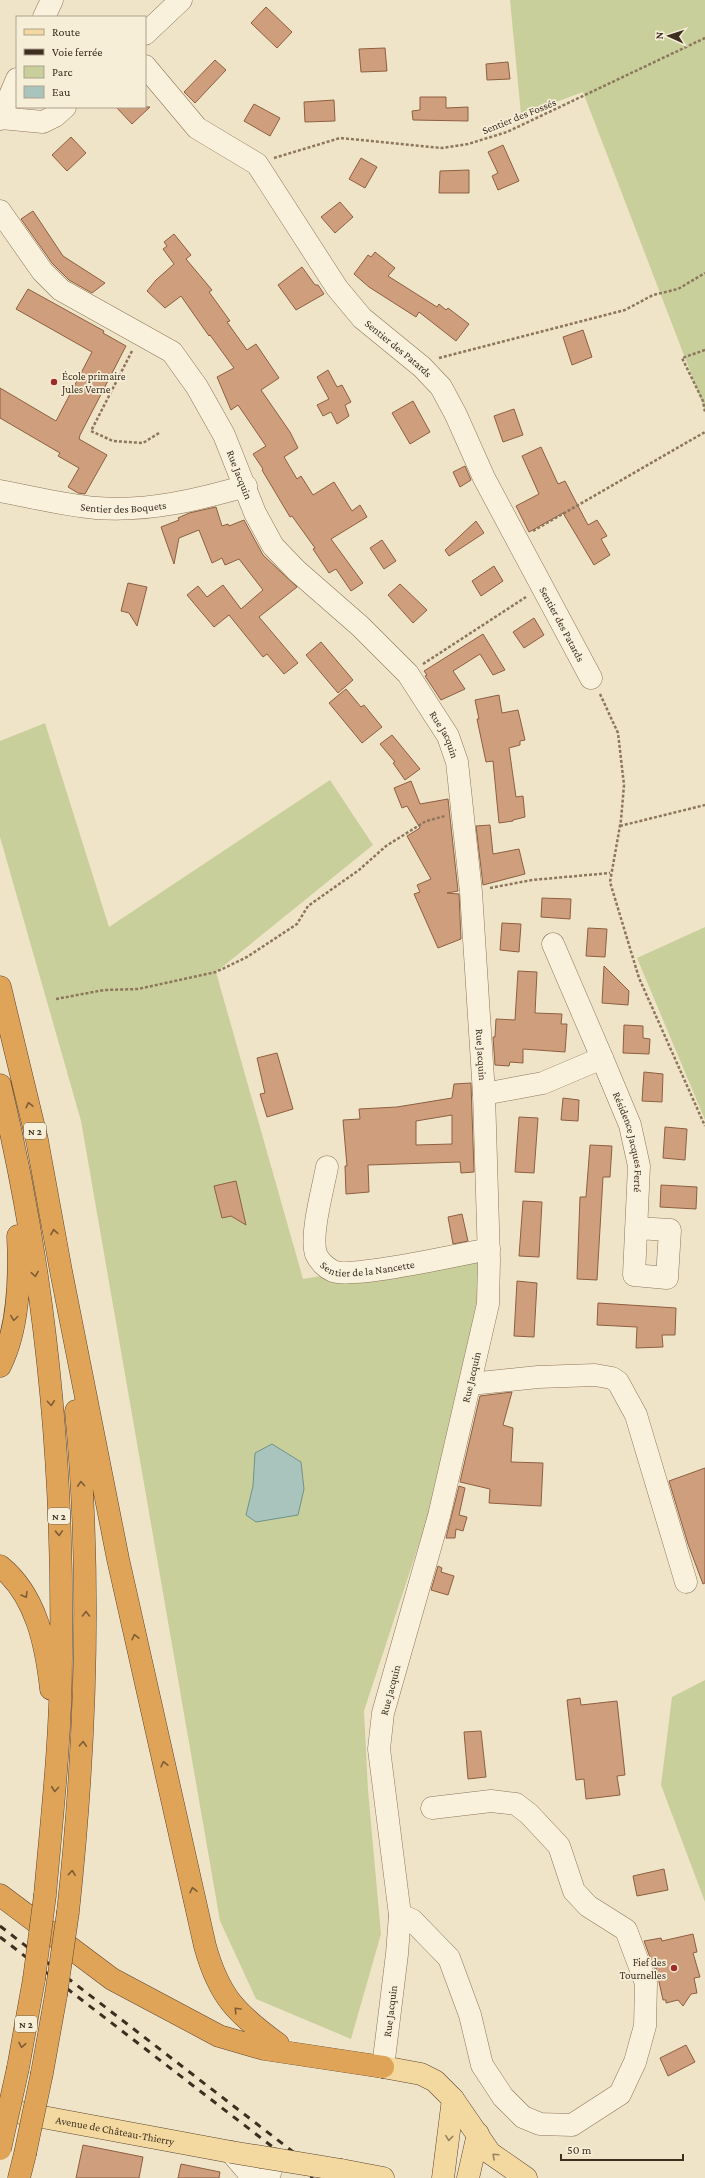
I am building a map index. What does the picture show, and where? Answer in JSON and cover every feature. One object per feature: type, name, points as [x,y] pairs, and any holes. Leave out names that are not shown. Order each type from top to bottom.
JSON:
[{"type":"highway","name":"N 2","points":[[0,987],[37,1140],[61,1271],[77,1425],[86,1613],[83,1742],[76,1835],[68,1912],[56,1996],[42,2073],[19,2178]]},
{"type":"highway","name":"N 2","points":[[0,1085],[26,1215],[43,1331],[56,1470],[62,1658],[58,1757],[45,1895],[34,1979],[18,2068],[0,2149]]},
{"type":"highway","points":[[0,1366],[9,1344],[13,1324],[18,1278],[17,1205],[12,1140]]},
{"type":"highway","points":[[61,1271],[120,1566],[210,1966],[221,1990],[238,2013],[278,2044]]},
{"type":"highway","points":[[0,1566],[16,1582],[28,1598],[39,1627],[51,1685],[58,1757]]},
{"type":"highway","points":[[0,1882],[107,1963],[168,2002],[213,2022],[308,2055]]},
{"type":"highway","points":[[0,1895],[112,1979],[219,2036],[264,2049],[383,2067]]},
{"type":"main road","points":[[383,2067],[421,2074],[435,2081],[453,2099],[490,2153],[526,2178]]},
{"type":"main road","points":[[442,2178],[453,2099]]},
{"type":"main road","name":"Avenue de Château-Thierry","points":[[0,2109],[231,2152],[272,2169],[341,2170],[382,2178]]},
{"type":"main road","points":[[468,2178],[478,2134]]},
{"type":"street","points":[[44,16],[52,0]]},
{"type":"street","points":[[146,33],[181,0]]},
{"type":"street","name":"Sentier des Patards","points":[[146,67],[197,128],[257,164],[336,288],[362,318],[422,367],[441,387],[456,415],[484,478],[591,678]]},
{"type":"street","points":[[16,81],[0,118],[44,122],[55,116],[64,108]]},
{"type":"street","name":"Rue Jacquin","points":[[0,211],[42,271],[61,290],[172,352],[198,387],[224,435],[246,486],[255,513],[274,546],[297,571],[360,626],[408,674],[448,736],[457,762],[464,811],[471,892],[484,1094],[489,1249],[488,1304],[439,1516],[383,1713],[379,1749],[400,1915],[398,1954],[383,2067]]},
{"type":"street","name":"Sentier des Boquets","points":[[0,491],[97,508],[158,506],[196,501],[246,486]]},
{"type":"street","name":"Résidence Jacques Ferté","points":[[553,944],[630,1125],[639,1166],[636,1228]]},
{"type":"street","points":[[484,1094],[543,1083],[602,1058]]},
{"type":"street","name":"Sentier de la Nancette","points":[[327,1167],[314,1234],[314,1248],[322,1264],[333,1272],[360,1272],[489,1249]]},
{"type":"street","points":[[470,1384],[538,1377],[595,1375],[612,1378],[618,1382],[636,1415],[686,1582]]},
{"type":"street","points":[[400,1915],[412,1920],[449,1958],[470,2015],[482,2065],[503,2097],[523,2117],[540,2124],[572,2125],[620,2094],[635,2062],[644,2026],[646,1983],[626,1930],[588,1906],[574,1891],[564,1867],[559,1846],[529,1814],[516,1804],[491,1801],[432,1808]]},
{"type":"street","points":[[231,2152],[253,2178]]},
{"type":"path","name":"Sentier des Fossés","points":[[257,164],[340,138],[442,148],[468,144],[514,128],[705,38]]},
{"type":"path","points":[[422,367],[443,356],[625,310],[653,295],[678,289],[705,273]]},
{"type":"path","points":[[141,335],[91,431],[113,441],[143,443],[159,433]]},
{"type":"path","points":[[705,350],[682,358],[703,401],[705,412]]},
{"type":"path","points":[[516,540],[705,432]]},
{"type":"path","points":[[408,674],[542,586]]},
{"type":"path","points":[[591,678],[610,711],[618,732],[624,785],[620,826],[610,873],[610,882],[639,978],[705,1126]]},
{"type":"path","points":[[620,826],[705,805]]},
{"type":"path","points":[[56,999],[76,994],[138,989],[216,972],[247,957],[297,924],[308,906],[358,870],[386,846],[426,821],[464,811]]},
{"type":"path","points":[[471,892],[532,880],[610,873]]},
{"type":"green space","points":[[510,0],[705,0],[705,410],[583,92],[521,115]]},
{"type":"green space","points":[[45,723],[109,927],[330,780],[373,845],[216,972],[303,1279],[490,1247],[441,1477],[364,1711],[368,1790],[381,1934],[351,2039],[256,1999],[220,1921],[81,1121],[0,837],[0,741]]},
{"type":"green space","points":[[705,927],[705,1120],[637,958]]},
{"type":"green space","points":[[705,1680],[705,1902],[661,1785],[672,1697]]},
{"type":"water","points":[[272,1444],[301,1462],[304,1489],[298,1515],[256,1522],[246,1515],[253,1486],[255,1453]]},
{"type":"building","points":[[266,7],[292,32],[277,48],[251,23]]},
{"type":"building","points":[[385,48],[387,71],[361,72],[359,49]]},
{"type":"building","points":[[215,60],[226,70],[195,103],[184,92]]},
{"type":"building","points":[[508,62],[510,79],[487,80],[486,64]]},
{"type":"building","points":[[420,97],[446,97],[446,108],[468,107],[468,121],[413,120],[412,111],[420,110]]},
{"type":"building","points":[[334,100],[335,121],[305,122],[304,102]]},
{"type":"building","points":[[254,104],[280,118],[270,136],[244,121]]},
{"type":"building","points":[[150,107],[132,124],[117,108]]},
{"type":"building","points":[[71,137],[86,153],[67,171],[52,155]]},
{"type":"building","points":[[503,145],[519,181],[498,190],[492,176],[498,173],[488,152]]},
{"type":"building","points":[[361,158],[377,167],[365,188],[349,179]]},
{"type":"building","points":[[469,170],[469,193],[439,193],[440,171]]},
{"type":"building","points":[[340,202],[353,217],[335,233],[321,217]]},
{"type":"building","points":[[33,211],[63,256],[105,283],[92,293],[69,280],[52,263],[21,219]]},
{"type":"building","points":[[174,234],[191,255],[186,259],[212,290],[209,292],[230,321],[227,322],[247,350],[256,344],[279,378],[261,390],[290,432],[298,448],[284,457],[297,479],[301,476],[313,495],[334,482],[352,511],[360,505],[367,517],[331,539],[363,583],[351,591],[336,569],[329,573],[313,549],[315,548],[292,516],[290,517],[253,454],[266,446],[238,405],[231,410],[217,377],[234,368],[181,296],[165,308],[147,291],[156,280],[174,264],[163,249],[167,246],[164,242]]},
{"type":"building","points":[[375,252],[395,268],[388,276],[437,307],[439,304],[446,310],[448,308],[469,324],[456,341],[419,312],[416,317],[369,287],[354,274],[368,255],[371,257]]},
{"type":"building","points":[[302,267],[315,285],[318,285],[324,294],[296,310],[278,285]]},
{"type":"building","points":[[28,289],[104,331],[103,333],[126,346],[80,435],[79,439],[107,455],[85,494],[78,493],[68,487],[79,468],[58,456],[60,453],[0,418],[0,388],[56,421],[92,352],[16,309]]},
{"type":"building","points":[[583,330],[592,357],[572,365],[563,337]]},
{"type":"building","points":[[328,370],[337,387],[342,385],[351,402],[345,405],[349,416],[337,424],[331,412],[323,416],[317,405],[329,399],[317,377]]},
{"type":"building","points":[[413,401],[430,432],[410,444],[392,413]]},
{"type":"building","points":[[514,409],[523,435],[503,442],[494,416]]},
{"type":"building","points":[[541,447],[558,484],[565,481],[588,525],[597,520],[607,536],[601,539],[610,555],[594,565],[563,513],[529,532],[516,506],[539,494],[522,456]]},
{"type":"building","points":[[465,466],[471,480],[460,487],[453,472]]},
{"type":"building","points":[[216,507],[222,526],[228,524],[229,526],[244,520],[263,555],[297,587],[259,617],[298,663],[284,674],[267,654],[263,657],[229,615],[214,627],[187,595],[198,586],[207,597],[223,585],[241,609],[263,590],[239,559],[225,565],[222,558],[212,563],[199,530],[179,538],[174,564],[161,527],[179,520],[178,518],[189,513]]},
{"type":"building","points":[[476,521],[484,533],[449,556],[445,550]]},
{"type":"building","points":[[382,540],[396,561],[384,569],[370,548]]},
{"type":"building","points":[[494,566],[503,581],[481,596],[472,581]]},
{"type":"building","points":[[128,583],[147,587],[137,626],[129,613],[121,611]]},
{"type":"building","points":[[400,584],[427,610],[413,623],[388,595]]},
{"type":"building","points":[[534,618],[544,635],[524,648],[513,632]]},
{"type":"building","points":[[483,634],[505,670],[493,675],[480,654],[453,671],[465,689],[441,700],[425,676],[427,675],[424,671]]},
{"type":"building","points":[[321,642],[353,680],[338,693],[306,655]]},
{"type":"building","points":[[346,689],[361,707],[364,705],[382,727],[362,743],[329,703]]},
{"type":"building","points":[[499,695],[502,713],[518,710],[525,740],[520,741],[520,745],[509,748],[516,797],[523,796],[525,817],[499,823],[493,761],[486,762],[477,719],[479,719],[475,700]]},
{"type":"building","points":[[392,735],[420,769],[405,780],[393,763],[395,762],[380,744]]},
{"type":"building","points":[[411,781],[420,804],[448,799],[458,891],[447,893],[459,894],[461,939],[438,948],[414,894],[420,892],[417,885],[431,879],[407,836],[420,828],[407,806],[402,808],[394,788]]},
{"type":"building","points":[[490,825],[493,854],[519,849],[525,874],[483,885],[476,826]]},
{"type":"building","points":[[542,898],[571,899],[570,919],[541,917]]},
{"type":"building","points":[[502,923],[521,924],[519,952],[500,950]]},
{"type":"building","points":[[588,928],[607,929],[605,957],[586,956]]},
{"type":"building","points":[[604,966],[629,991],[628,1005],[602,1003]]},
{"type":"building","points":[[518,971],[537,972],[535,1013],[562,1014],[561,1024],[567,1024],[565,1052],[523,1049],[523,1063],[510,1062],[509,1066],[495,1065],[493,1037],[495,1037],[496,1019],[515,1020]]},
{"type":"building","points":[[624,1025],[643,1026],[643,1038],[650,1039],[649,1054],[623,1053]]},
{"type":"building","points":[[277,1053],[293,1109],[267,1117],[260,1094],[265,1093],[257,1058]]},
{"type":"building","points":[[644,1072],[663,1074],[662,1102],[642,1101]]},
{"type":"building","points":[[471,1083],[474,1172],[461,1173],[460,1162],[368,1165],[369,1192],[346,1194],[345,1166],[347,1166],[343,1120],[360,1119],[359,1109],[397,1107],[452,1098],[454,1084]],"holes":[[[452,1115],[452,1144],[416,1145],[416,1121]]]},
{"type":"building","points":[[563,1098],[579,1100],[578,1121],[561,1120]]},
{"type":"building","points":[[519,1117],[538,1118],[534,1173],[515,1172]]},
{"type":"building","points":[[665,1127],[687,1129],[685,1160],[663,1158]]},
{"type":"building","points":[[590,1145],[612,1146],[610,1177],[603,1177],[597,1280],[577,1279],[580,1197],[586,1197]]},
{"type":"building","points":[[236,1181],[246,1225],[231,1216],[222,1218],[214,1186]]},
{"type":"building","points":[[661,1185],[697,1187],[696,1209],[660,1207]]},
{"type":"building","points":[[523,1201],[542,1202],[539,1257],[519,1256]]},
{"type":"building","points":[[462,1214],[468,1241],[453,1244],[448,1217]]},
{"type":"building","points":[[517,1281],[537,1283],[534,1337],[514,1336]]},
{"type":"building","points":[[598,1303],[676,1308],[675,1335],[662,1335],[663,1347],[636,1348],[637,1327],[597,1325]]},
{"type":"building","points":[[512,1392],[503,1425],[513,1428],[511,1462],[543,1463],[541,1506],[489,1503],[490,1489],[460,1482],[480,1396]]},
{"type":"building","points":[[705,1468],[705,1583],[703,1584],[688,1544],[669,1481]]},
{"type":"building","points":[[459,1486],[465,1488],[459,1515],[467,1517],[463,1531],[456,1529],[455,1538],[446,1538]]},
{"type":"building","points":[[438,1566],[442,1568],[441,1572],[454,1576],[448,1595],[431,1590]]},
{"type":"building","points":[[580,1698],[581,1705],[617,1701],[625,1775],[617,1776],[620,1795],[586,1799],[584,1779],[576,1780],[567,1700]]},
{"type":"building","points":[[481,1731],[486,1777],[468,1779],[464,1732]]},
{"type":"building","points":[[664,1869],[668,1890],[637,1896],[633,1876]]},
{"type":"building","name":"Fief des Tournelles","points":[[693,1934],[697,1952],[693,1953],[700,1977],[694,1978],[697,1993],[691,1994],[683,2006],[678,2000],[666,2003],[666,2000],[663,2000],[656,1968],[654,1968],[644,1941],[661,1938],[662,1941]]},
{"type":"building","points":[[686,2045],[695,2062],[668,2076],[660,2058]]},
{"type":"building","points":[[83,2145],[143,2157],[139,2178],[76,2178]]},
{"type":"building","points":[[181,2164],[220,2172],[219,2178],[178,2178]]},
{"type":"railway","points":[[0,1926],[327,2178]]},
{"type":"railway","points":[[0,1937],[313,2178]]},
{"type":"place","name":"École primaire Jules Verne","points":[[54,382]]},
{"type":"place","name":"Fief des Tournelles","points":[[674,1968]]}]
